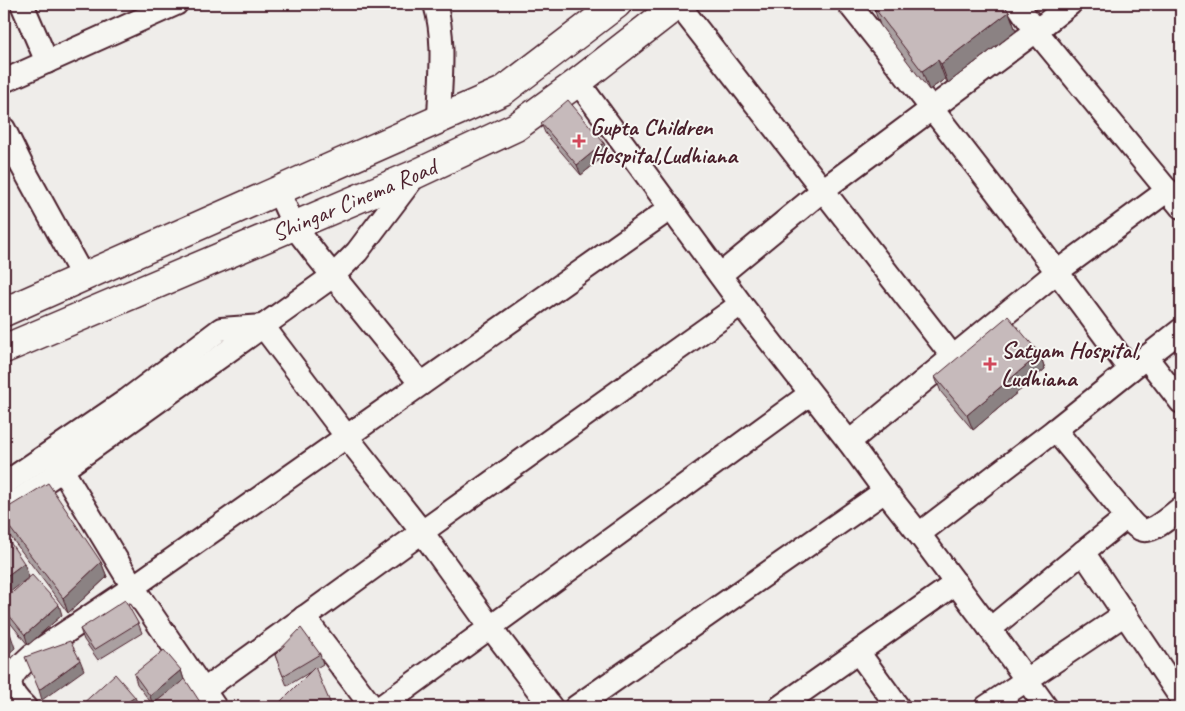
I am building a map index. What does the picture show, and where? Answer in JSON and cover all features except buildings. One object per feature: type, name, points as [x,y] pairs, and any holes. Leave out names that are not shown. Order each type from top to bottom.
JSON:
[{"type":"street","points":[[22,4],[47,62]]},
{"type":"street","points":[[4,81],[174,4]]},
{"type":"street","points":[[435,4],[440,23],[442,46],[439,120]]},
{"type":"street","name":"Shingar Cinema Road","points":[[4,312],[503,91],[617,4]]},
{"type":"street","points":[[678,4],[953,357]]},
{"type":"street","name":"Shingar Cinema Road","points":[[4,349],[416,174],[516,127],[578,82],[678,4]]},
{"type":"street","points":[[849,4],[1058,271],[1138,364],[1181,402]]},
{"type":"street","points":[[849,442],[1058,271],[1175,199],[1036,31],[1016,4]]},
{"type":"street","points":[[720,276],[824,189],[1070,4]]},
{"type":"street","points":[[578,82],[720,276],[919,534],[1046,707]]},
{"type":"street","points":[[4,129],[22,166],[83,277]]},
{"type":"street","points":[[4,510],[57,461],[263,326],[333,276],[357,252],[416,174]]},
{"type":"street","points":[[278,191],[294,226],[421,384]]},
{"type":"street","points":[[25,707],[16,699],[10,688],[11,677],[32,655],[133,587],[671,208]]},
{"type":"street","points":[[57,461],[133,587],[209,699],[304,617],[741,304]]},
{"type":"street","points":[[263,326],[422,532],[551,707]]},
{"type":"street","points":[[919,534],[1181,330]]},
{"type":"street","points":[[381,707],[810,394]]},
{"type":"street","points":[[1055,430],[1126,518],[1138,527],[1143,530],[1157,527],[1181,508]]},
{"type":"street","points":[[4,484],[57,461]]},
{"type":"street","points":[[576,707],[885,491]]},
{"type":"street","points":[[990,629],[1126,518]]},
{"type":"street","points":[[1083,552],[1181,698]]},
{"type":"street","points":[[780,707],[956,583]]},
{"type":"street","points":[[986,707],[1125,614]]},
{"type":"street","points":[[304,617],[372,707]]},
{"type":"street","points":[[858,652],[898,707]]},
{"type":"place","name":"Gupta Children Hospital,Ludhiana","points":[[579,141]]},
{"type":"place","name":"Satyam Hospital, Ludhiana","points":[[990,364]]}]
